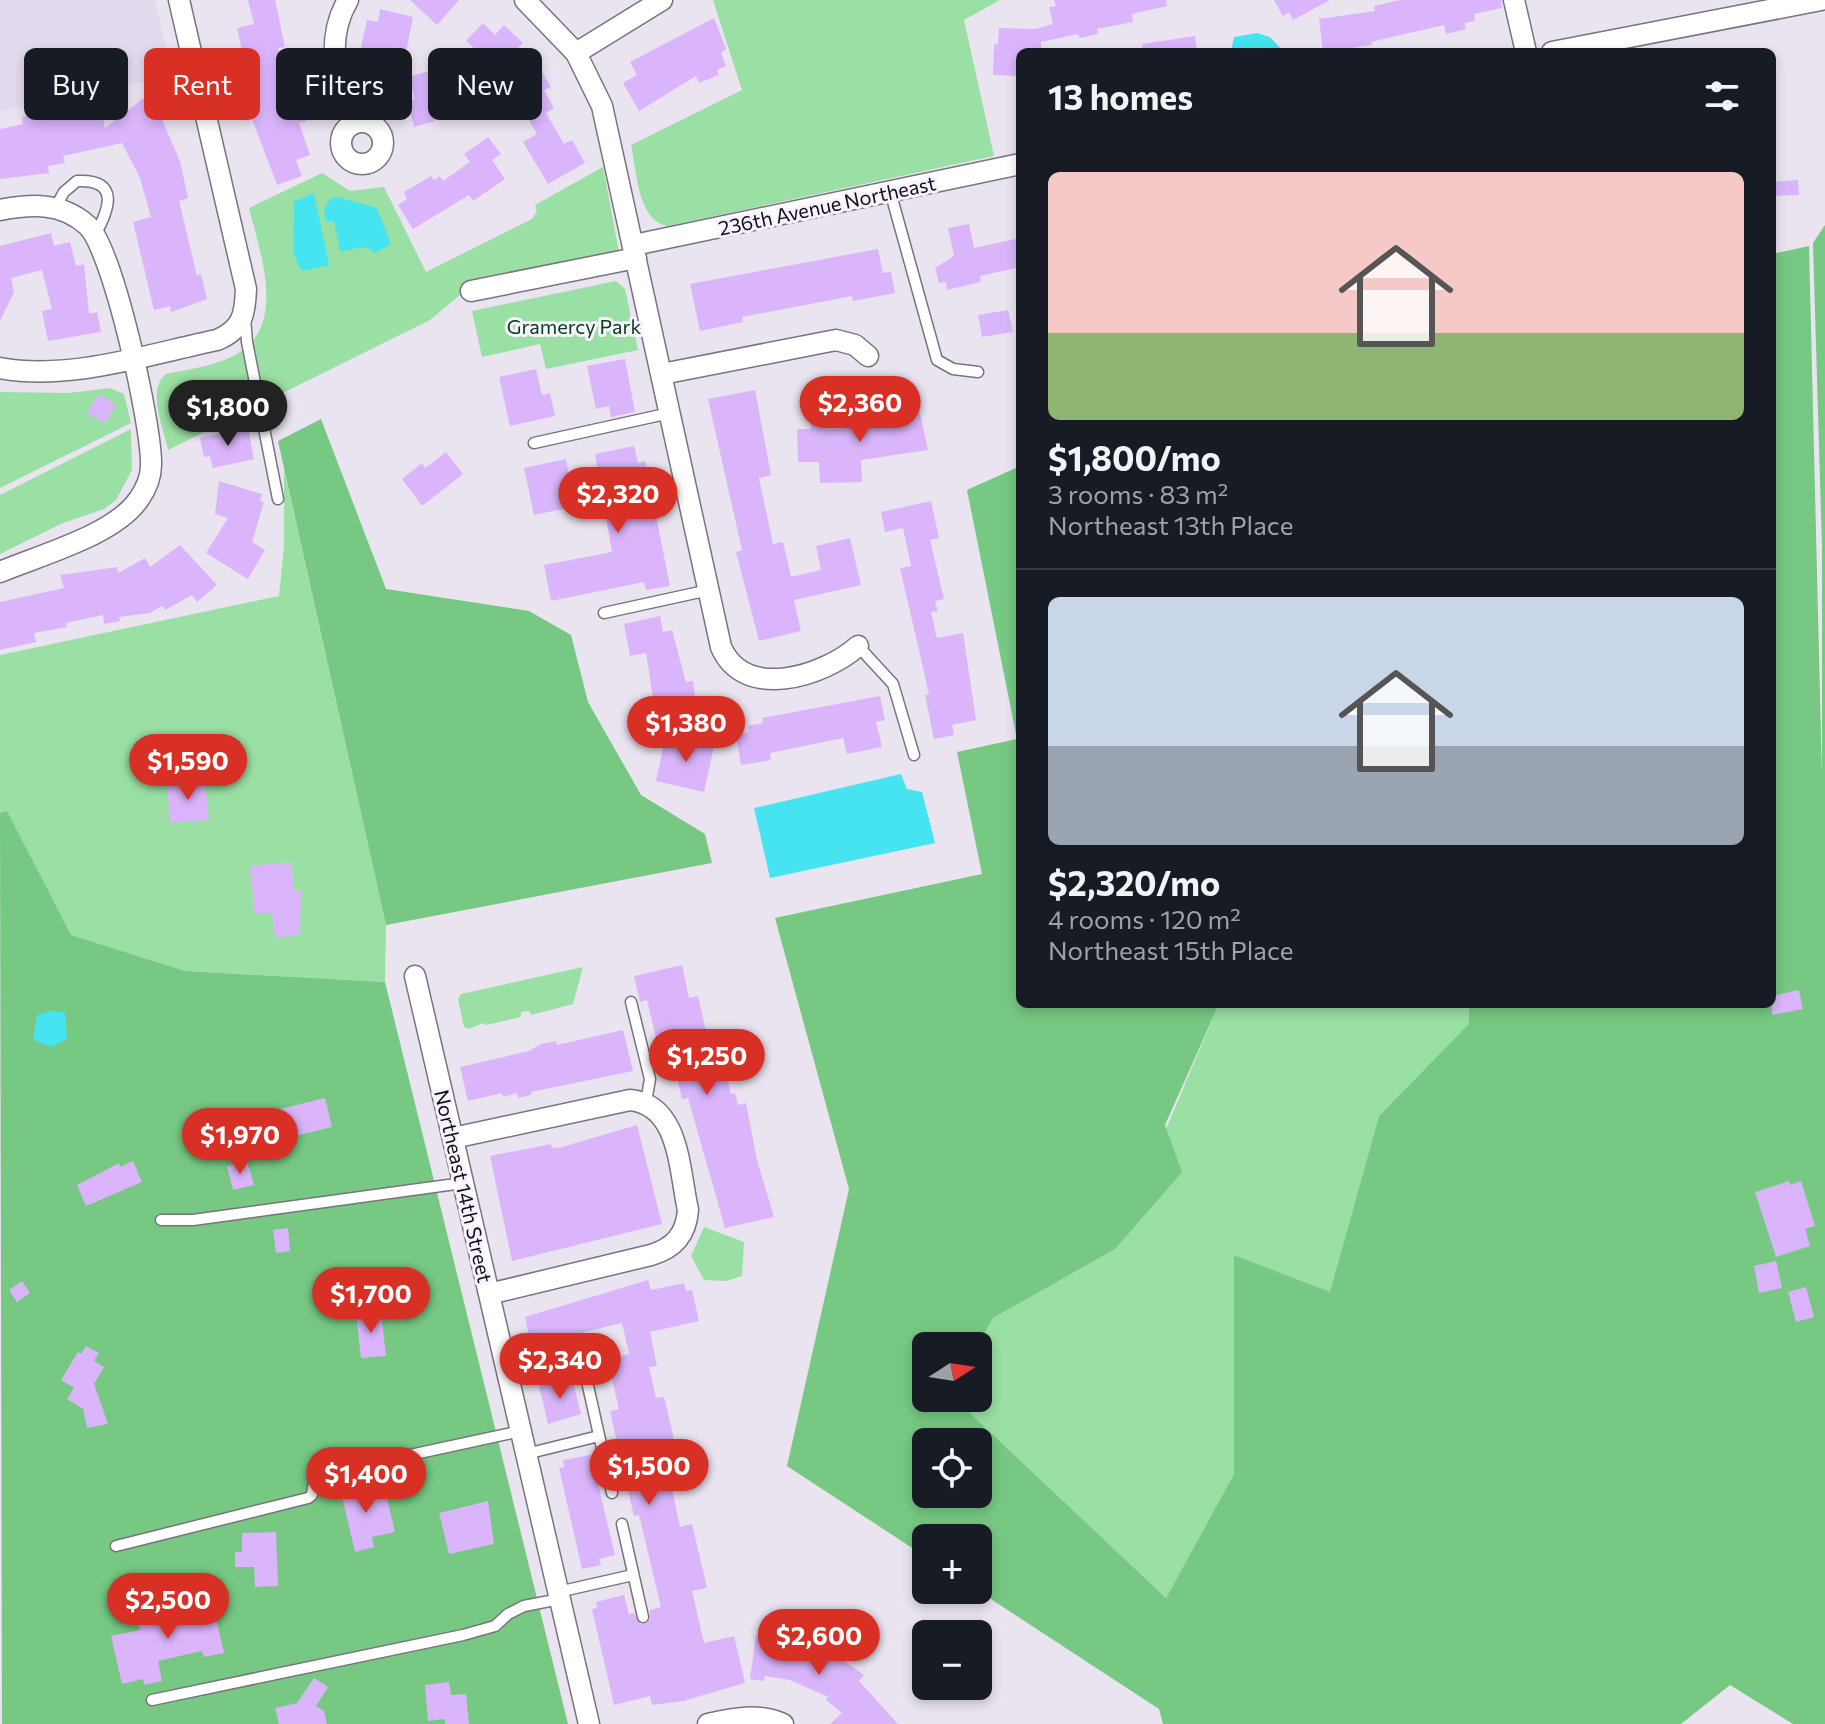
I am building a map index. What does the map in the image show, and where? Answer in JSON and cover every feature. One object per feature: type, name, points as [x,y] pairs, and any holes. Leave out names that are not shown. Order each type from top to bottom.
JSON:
[{"type":"street","points":[[0,368],[42,370],[132,358],[217,340],[235,330],[245,316],[246,289],[179,0]]},
{"type":"street","points":[[348,0],[338,16],[333,50],[353,123]]},
{"type":"street","points":[[525,0],[576,53],[602,106],[721,647],[728,663],[741,674],[767,679],[828,666],[858,646]]},
{"type":"street","points":[[576,53],[662,0]]},
{"type":"street","points":[[1514,0],[1525,48]]},
{"type":"street","points":[[1573,48],[1821,0]]},
{"type":"street","name":"236th Avenue Northeast","points":[[471,291],[890,191],[1016,165]]},
{"type":"street","points":[[0,210],[26,205],[55,208],[75,217],[95,235],[108,259],[151,452],[151,469],[140,497],[118,522],[0,572]]},
{"type":"street","points":[[662,374],[836,340],[855,345],[868,356]]},
{"type":"street","name":"Northeast 14th Street","points":[[415,976],[589,1724]]},
{"type":"street","points":[[453,1138],[597,1106],[646,1102],[668,1121],[688,1210],[687,1224],[668,1250],[489,1294]]},
{"type":"street","points":[[708,1724],[737,1717],[778,1722]]},
{"type":"lane","points":[[55,208],[64,192],[77,181],[97,184],[105,190],[109,200],[108,211],[95,235]]},
{"type":"lane","points":[[890,191],[937,360],[953,369],[978,372]]},
{"type":"lane","points":[[245,316],[247,342],[278,499]]},
{"type":"lane","points":[[534,443],[670,413]]},
{"type":"lane","points":[[604,613],[709,590]]},
{"type":"lane","points":[[858,646],[893,684],[914,755]]},
{"type":"lane","points":[[631,1002],[650,1079],[646,1102]]},
{"type":"lane","points":[[161,1220],[193,1220],[463,1183]]},
{"type":"lane","points":[[586,1377],[612,1493]]},
{"type":"lane","points":[[116,1546],[308,1498],[312,1495],[314,1482],[327,1473],[521,1431]]},
{"type":"lane","points":[[526,1454],[599,1436]]},
{"type":"lane","points":[[622,1524],[643,1617]]},
{"type":"lane","points":[[152,1700],[463,1635],[495,1626],[508,1614],[524,1606],[633,1575]]},
{"type":"shaded area","points":[[0,0],[155,0],[166,48],[144,48],[144,82],[128,85],[128,48],[24,48],[24,106],[0,111]]},
{"type":"green space","points":[[713,0],[1000,0],[964,20],[994,156],[668,226],[658,222],[644,205],[631,145],[742,90]]},
{"type":"green space","points":[[603,167],[619,252],[466,290],[430,320],[168,450],[157,400],[160,381],[166,374],[233,356],[250,343],[261,327],[266,309],[264,267],[249,208],[322,173],[350,191],[384,187],[426,272],[532,219],[537,211],[535,205]]},
{"type":"green space","points":[[1825,225],[1825,1724],[1793,1724],[1730,1685],[1681,1724],[1163,1724],[1159,1709],[992,1600],[992,1524],[912,1524],[912,1548],[787,1466],[849,1189],[775,918],[982,874],[957,752],[1016,739],[1016,1008],[1217,1008],[1165,1125],[1182,1172],[1115,1249],[993,1318],[985,1332],[912,1332],[912,1412],[969,1412],[986,1428],[912,1428],[912,1508],[992,1508],[992,1434],[1166,1598],[1234,1474],[1234,1255],[1330,1292],[1379,1116],[1469,1024],[1469,1008],[1776,1008],[1776,253],[1809,246],[1822,777],[1822,547],[1813,243]]},
{"type":"green space","name":"Gramercy Park","points":[[616,281],[625,289],[638,350],[546,369],[540,344],[482,357],[472,311]]},
{"type":"green space","points":[[110,388],[124,394],[131,423],[0,488],[0,392],[69,393]]},
{"type":"green space","points":[[321,419],[386,589],[529,611],[571,635],[588,702],[641,795],[705,834],[712,863],[386,925],[278,441]]},
{"type":"green space","points":[[131,429],[132,470],[116,500],[104,509],[63,523],[0,554],[0,495]]},
{"type":"green space","points":[[1016,468],[1016,734],[967,490]]},
{"type":"green space","points":[[284,469],[386,925],[385,982],[185,971],[70,935],[7,811],[0,813],[0,655],[279,596],[284,546]]},
{"type":"green space","points":[[7,811],[71,935],[185,971],[385,982],[568,1724],[2,1724],[0,813]]},
{"type":"green space","points":[[583,967],[573,1004],[531,1015],[529,1011],[521,1012],[521,1017],[486,1025],[483,1023],[469,1029],[464,1027],[458,999],[461,994]]},
{"type":"green space","points":[[1217,1008],[1469,1008],[1470,1024],[1379,1116],[1330,1293],[1234,1255],[1234,1474],[1166,1598],[992,1434],[992,1428],[986,1428],[969,1412],[992,1412],[992,1332],[984,1332],[992,1318],[1115,1249]]},
{"type":"green space","points":[[704,1227],[744,1242],[742,1276],[726,1281],[704,1280],[691,1256]]},
{"type":"water","points":[[1257,33],[1270,37],[1280,48],[1232,48],[1234,37]]},
{"type":"water","points":[[314,193],[329,265],[302,271],[293,246],[293,202]]},
{"type":"water","points":[[338,197],[377,208],[391,244],[375,253],[362,247],[340,251],[334,221],[326,221],[324,210],[330,199]]},
{"type":"water","points":[[901,774],[907,789],[922,792],[935,843],[770,878],[754,808]]},
{"type":"water","points":[[50,1011],[65,1012],[67,1039],[51,1047],[33,1040],[37,1015]]},
{"type":"building","points":[[248,0],[275,0],[285,47],[276,48],[276,120],[307,121],[299,123],[310,155],[296,160],[302,176],[277,185],[252,120],[260,120],[260,48],[241,48],[237,28],[254,24]]},
{"type":"building","points":[[410,0],[459,0],[437,25]]},
{"type":"building","points":[[1054,0],[1166,0],[1167,6],[1132,14],[1133,22],[1097,29],[1098,34],[1080,38],[1078,34],[1041,42],[1041,48],[1016,48],[1016,76],[993,75],[994,45],[998,44],[999,28],[1035,29],[1053,24],[1049,7],[1056,6]]},
{"type":"building","points":[[1274,0],[1330,0],[1293,20],[1289,12],[1283,16]]},
{"type":"building","points":[[1400,0],[1501,0],[1502,8],[1474,14],[1475,21],[1465,23],[1466,29],[1446,34],[1444,25],[1371,42],[1372,45],[1323,48],[1319,19],[1375,11],[1374,6]]},
{"type":"building","points":[[380,9],[413,17],[407,48],[361,48],[367,20],[378,22]]},
{"type":"building","points":[[714,18],[726,49],[721,53],[726,66],[717,70],[719,75],[699,83],[696,76],[639,111],[623,83],[637,75],[630,62]]},
{"type":"building","points":[[483,23],[495,35],[504,25],[523,43],[518,48],[474,48],[466,41]]},
{"type":"building","points":[[1195,36],[1196,48],[1142,48],[1142,44]]},
{"type":"building","points":[[428,71],[428,120],[435,121],[414,127],[412,100],[415,99],[412,76]]},
{"type":"building","points":[[542,72],[551,87],[544,90],[554,108],[546,113],[564,144],[572,140],[585,163],[548,184],[523,142],[537,134],[529,120],[542,120]]},
{"type":"building","points":[[144,98],[144,120],[162,120],[180,161],[188,198],[179,201],[197,276],[201,274],[207,299],[171,312],[170,306],[154,310],[133,222],[151,217],[140,178],[122,143],[63,156],[65,163],[48,166],[49,173],[0,179],[0,129],[23,124],[22,117],[24,120],[103,120],[105,128],[115,120],[128,120],[128,110]]},
{"type":"building","points":[[488,137],[501,154],[492,160],[505,179],[473,201],[469,195],[413,229],[398,205],[407,199],[404,192],[431,176],[434,180],[440,176],[443,181],[470,162],[464,154]]},
{"type":"building","points":[[1798,180],[1799,195],[1776,196],[1776,182]]},
{"type":"building","points":[[969,224],[974,248],[1016,239],[1016,268],[980,276],[981,282],[947,290],[946,282],[939,283],[935,268],[954,256],[948,228]]},
{"type":"building","points":[[51,233],[54,246],[70,242],[76,266],[84,264],[89,314],[97,312],[101,332],[48,341],[42,311],[52,309],[42,270],[11,278],[14,292],[0,321],[0,246]]},
{"type":"building","points":[[878,249],[883,273],[891,272],[895,293],[853,301],[852,296],[742,317],[743,322],[700,331],[690,284]]},
{"type":"building","points":[[1008,310],[1013,332],[982,337],[978,315]]},
{"type":"building","points":[[625,359],[635,412],[611,417],[609,406],[596,409],[587,366]]},
{"type":"building","points":[[536,369],[542,395],[550,393],[555,416],[510,426],[499,377]]},
{"type":"building","points":[[755,390],[771,475],[759,478],[773,544],[783,542],[791,577],[821,570],[816,546],[850,538],[861,585],[794,600],[801,631],[759,641],[736,552],[742,550],[708,399]]},
{"type":"building","points":[[99,394],[116,405],[105,423],[87,413]]},
{"type":"building","points":[[918,405],[928,450],[861,460],[862,482],[820,483],[819,462],[798,462],[797,429],[811,429],[811,422],[827,422],[827,429],[886,427],[883,412]]},
{"type":"building","points":[[248,428],[254,459],[213,468],[210,456],[204,457],[200,438]]},
{"type":"building","points":[[634,446],[638,463],[645,461],[670,586],[646,590],[644,582],[551,601],[544,565],[612,552],[595,454]]},
{"type":"building","points":[[446,452],[463,474],[422,506],[402,479],[422,463],[425,468]]},
{"type":"building","points":[[566,459],[570,482],[561,484],[567,508],[534,515],[524,468]]},
{"type":"building","points":[[219,481],[262,494],[260,501],[264,502],[252,542],[265,550],[248,579],[206,553],[228,518],[215,514]]},
{"type":"building","points":[[931,501],[939,538],[930,540],[944,599],[935,601],[938,611],[931,612],[937,638],[963,633],[976,720],[952,725],[954,735],[934,739],[925,695],[929,694],[900,568],[911,566],[903,528],[885,532],[881,512]]},
{"type":"building","points":[[180,545],[217,585],[197,602],[192,595],[165,610],[162,606],[150,613],[119,617],[120,621],[104,624],[103,615],[66,623],[67,627],[34,633],[36,642],[0,650],[0,602],[64,588],[60,575],[117,567],[118,573],[145,558],[150,567]]},
{"type":"building","points":[[660,616],[663,632],[672,630],[686,682],[693,681],[697,710],[656,716],[646,653],[630,656],[624,624]]},
{"type":"building","points":[[880,696],[885,720],[876,722],[882,747],[847,754],[843,738],[770,753],[771,760],[741,765],[736,735],[749,732],[748,726],[763,723],[762,718]]},
{"type":"building","points":[[692,737],[715,742],[704,792],[656,781],[665,739],[691,744]]},
{"type":"building","points":[[205,781],[209,820],[170,823],[167,784]]},
{"type":"building","points":[[291,862],[294,891],[301,890],[300,935],[275,938],[272,913],[255,914],[250,866]]},
{"type":"building","points":[[682,965],[689,998],[698,996],[713,1063],[723,1061],[731,1094],[735,1093],[738,1105],[746,1103],[757,1160],[774,1217],[725,1228],[688,1098],[682,1099],[674,1065],[663,1068],[647,1000],[640,1002],[634,976]]},
{"type":"building","points":[[1799,990],[1803,1009],[1772,1015],[1772,1008],[1776,1008],[1776,995]]},
{"type":"building","points":[[623,1030],[633,1071],[531,1092],[531,1095],[518,1098],[517,1093],[503,1097],[502,1093],[468,1101],[460,1067],[529,1051],[541,1044],[556,1041],[557,1045]]},
{"type":"building","points":[[325,1098],[332,1127],[279,1140],[272,1111]]},
{"type":"building","points":[[637,1125],[662,1224],[512,1261],[490,1156],[551,1144],[552,1148],[562,1147]]},
{"type":"building","points":[[133,1161],[142,1182],[86,1206],[77,1185],[119,1163],[120,1167]]},
{"type":"building","points":[[247,1161],[254,1185],[233,1190],[227,1166]]},
{"type":"building","points":[[1789,1181],[1790,1185],[1801,1181],[1815,1226],[1805,1229],[1810,1246],[1776,1257],[1755,1192]]},
{"type":"building","points":[[288,1228],[290,1251],[276,1253],[273,1230]]},
{"type":"building","points":[[1776,1261],[1782,1288],[1759,1293],[1754,1266]]},
{"type":"building","points":[[648,1280],[651,1290],[684,1283],[686,1291],[692,1290],[699,1321],[650,1332],[657,1366],[649,1367],[656,1398],[664,1397],[676,1448],[664,1451],[680,1527],[692,1524],[707,1588],[692,1591],[704,1643],[734,1636],[745,1683],[683,1701],[652,1705],[650,1696],[614,1705],[592,1609],[597,1608],[596,1602],[624,1595],[629,1614],[634,1613],[641,1625],[650,1620],[650,1610],[661,1607],[639,1515],[634,1516],[610,1411],[619,1409],[611,1375],[605,1376],[601,1361],[629,1354],[622,1323],[555,1339],[556,1343],[532,1349],[525,1317]]},
{"type":"building","points":[[22,1281],[30,1293],[17,1302],[9,1290]]},
{"type":"building","points":[[1806,1287],[1814,1317],[1796,1322],[1788,1292]]},
{"type":"building","points":[[381,1311],[386,1356],[361,1358],[356,1314]]},
{"type":"building","points":[[86,1346],[99,1353],[94,1361],[104,1367],[94,1384],[108,1424],[87,1428],[83,1409],[67,1399],[74,1388],[61,1380],[78,1352],[81,1354]]},
{"type":"building","points":[[572,1378],[581,1414],[548,1424],[539,1386]]},
{"type":"building","points":[[591,1455],[615,1555],[599,1559],[601,1565],[582,1569],[559,1468],[564,1467],[563,1460]]},
{"type":"building","points":[[361,1483],[362,1489],[371,1487],[373,1493],[385,1490],[395,1532],[372,1537],[374,1547],[355,1552],[340,1488]]},
{"type":"building","points":[[488,1501],[494,1544],[449,1554],[439,1513]]},
{"type":"building","points":[[276,1532],[278,1586],[255,1587],[254,1567],[235,1567],[235,1552],[242,1552],[242,1533]]},
{"type":"building","points":[[209,1589],[224,1653],[204,1657],[202,1651],[158,1661],[162,1681],[144,1685],[143,1679],[122,1684],[111,1636],[140,1630],[138,1622],[197,1606],[194,1592]]},
{"type":"building","points":[[805,1633],[830,1644],[827,1649],[864,1675],[859,1681],[898,1724],[830,1724],[842,1713],[826,1700],[828,1697],[790,1680],[765,1676],[764,1681],[750,1679],[756,1635],[799,1644]]},
{"type":"building","points":[[314,1678],[328,1687],[316,1706],[324,1711],[327,1724],[279,1724],[275,1708],[297,1703]]},
{"type":"building","points":[[449,1682],[451,1695],[466,1694],[469,1724],[445,1724],[445,1719],[428,1721],[425,1685]]}]
